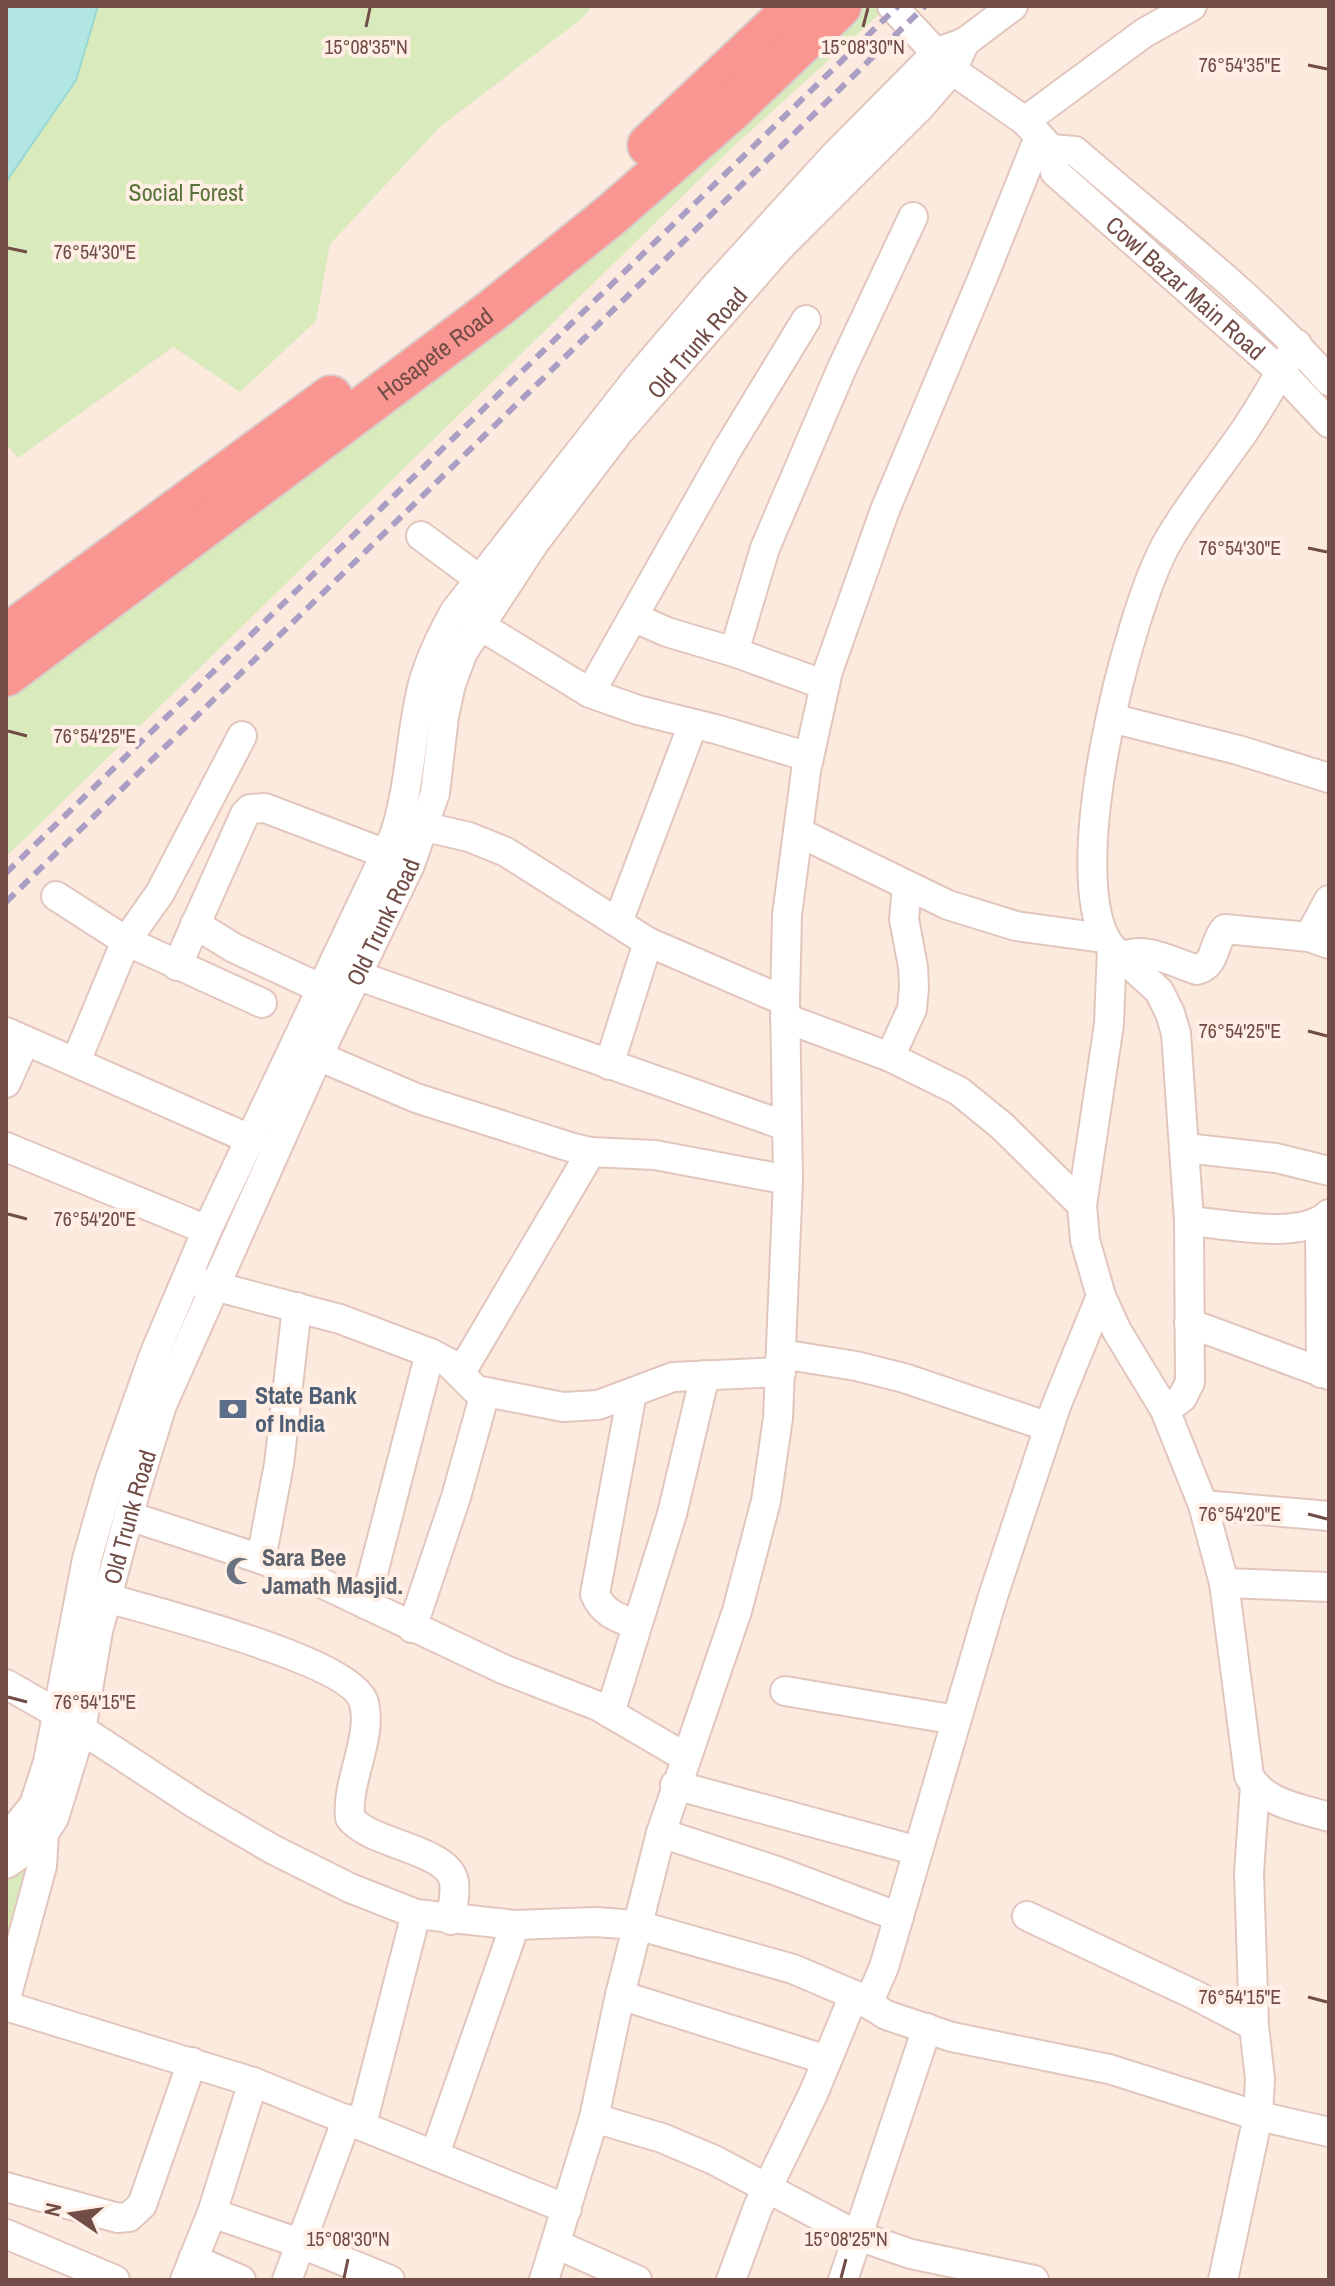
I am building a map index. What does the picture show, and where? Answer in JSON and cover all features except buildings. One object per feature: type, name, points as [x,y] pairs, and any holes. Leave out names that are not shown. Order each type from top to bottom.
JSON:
[{"type":"highway","name":"Hosapete Road","points":[[6,636],[489,279],[600,189],[732,70],[797,6]]},
{"type":"highway","name":"Hosapete Road","points":[[6,675],[493,310],[611,215],[728,113],[840,6]]},
{"type":"street","points":[[892,6],[942,70],[1038,136],[1075,151],[1260,309],[1297,344],[1329,381]]},
{"type":"street","points":[[942,70],[965,42],[1013,6]]},
{"type":"street","points":[[544,2280],[594,2118],[620,1995],[661,1833],[737,1611],[766,1501],[778,1418],[788,1180],[787,915],[809,757],[825,685],[885,510],[983,277],[1038,136],[1144,33],[1192,6]]},
{"type":"street","name":"Old Trunk Road","points":[[6,1864],[28,1849],[54,1818],[69,1722],[94,1655],[129,1516],[162,1405],[318,1056],[410,865],[412,824],[407,789],[420,699],[433,654],[455,611],[694,311],[835,155],[942,70]]},
{"type":"street","name":"Old Trunk Road","points":[[412,824],[435,793],[444,716],[463,652],[535,542],[618,433],[778,249],[942,70]]},
{"type":"street","name":"Cowl Bazar Main Road","points":[[1038,136],[1055,172],[1280,371],[1329,423]]},
{"type":"street","points":[[734,652],[765,548],[842,368],[913,217]]},
{"type":"street","points":[[590,693],[727,450],[806,320]]},
{"type":"street","points":[[1165,1410],[1182,1398],[1190,1382],[1189,1221],[1176,1033],[1159,991],[1112,948],[1093,904],[1093,816],[1111,718],[1138,616],[1166,545],[1245,430],[1297,344]]},
{"type":"street","points":[[421,536],[479,579]]},
{"type":"street","points":[[455,611],[590,693],[638,710],[809,757]]},
{"type":"street","points":[[633,617],[696,642],[734,652],[825,685]]},
{"type":"street","points":[[1111,718],[1238,750],[1329,778]]},
{"type":"street","points":[[618,922],[693,724]]},
{"type":"street","points":[[76,1061],[126,941],[160,893],[242,736]]},
{"type":"street","points":[[177,966],[245,814],[257,807],[386,854]]},
{"type":"street","points":[[6,1833],[16,1827],[34,1805],[48,1762],[69,1722],[75,1613],[98,1520],[154,1355],[207,1230],[386,854],[412,824],[469,837],[506,852],[648,942],[959,1091],[1002,1126],[1082,1205]]},
{"type":"street","points":[[798,832],[948,905],[1016,926],[1129,952],[1141,952],[1197,970],[1211,961],[1225,929],[1319,940],[1329,900]]},
{"type":"street","points":[[890,1057],[912,1009],[913,967],[904,919],[907,886]]},
{"type":"street","points":[[56,896],[126,941],[262,1003]]},
{"type":"street","points":[[195,924],[234,948],[322,989]]},
{"type":"street","points":[[609,1065],[648,942]]},
{"type":"street","points":[[1112,948],[1107,1037],[1082,1205],[1085,1240],[1101,1296],[1117,1331],[1165,1410],[1203,1505],[1224,1583],[1249,1776],[1268,1798],[1329,1817]]},
{"type":"street","points":[[356,975],[786,1126]]},
{"type":"street","points":[[6,1083],[16,1037],[252,1140]]},
{"type":"street","points":[[318,1056],[416,1098],[591,1152],[655,1155],[788,1180]]},
{"type":"street","points":[[6,1147],[207,1230]]},
{"type":"street","points":[[1185,1148],[1276,1158],[1329,1171]]},
{"type":"street","points":[[460,1374],[591,1152]]},
{"type":"street","points":[[1189,1221],[1289,1230],[1324,1218],[1325,1374],[1189,1323]]},
{"type":"street","points":[[187,1278],[340,1319],[430,1353],[449,1363],[476,1390],[563,1407],[598,1405],[673,1377],[781,1363],[856,1366],[904,1378],[1049,1427]]},
{"type":"street","points":[[731,2280],[767,2187],[827,2060],[884,1967],[993,1596],[1049,1427],[1101,1296]]},
{"type":"street","points":[[261,1559],[279,1464],[297,1307]]},
{"type":"street","points":[[365,1604],[430,1353]]},
{"type":"street","points":[[610,1713],[672,1514],[705,1375]]},
{"type":"street","points":[[412,1628],[456,1497],[485,1393]]},
{"type":"street","points":[[632,1393],[595,1594],[599,1606],[606,1612],[637,1625]]},
{"type":"street","points":[[1203,1505],[1329,1516]]},
{"type":"street","points":[[129,1516],[261,1559],[365,1604],[412,1628],[610,1713],[685,1757]]},
{"type":"street","points":[[1224,1583],[1329,1587]]},
{"type":"street","points":[[107,1598],[264,1645],[330,1672],[353,1687],[363,1700],[366,1719],[351,1790],[350,1818],[364,1831],[441,1863],[451,1873],[455,1885],[451,1920]]},
{"type":"street","points":[[6,1684],[272,1849],[350,1888],[416,1914],[515,1925],[595,1922],[637,1925],[793,1969],[886,2015],[952,2037],[1109,2069],[1258,2116],[1329,2132]]},
{"type":"street","points":[[785,1691],[956,1720]]},
{"type":"street","points":[[675,1785],[918,1851]]},
{"type":"street","points":[[1223,2280],[1258,2116],[1260,2079],[1254,2026],[1249,1873],[1255,1786]]},
{"type":"street","points":[[6,1998],[42,1866],[44,1833]]},
{"type":"street","points":[[661,1833],[777,1871],[899,1917]]},
{"type":"street","points":[[287,2280],[354,2122],[416,1914]]},
{"type":"street","points":[[1027,1916],[1254,2026]]},
{"type":"street","points":[[435,2154],[515,1925]]},
{"type":"street","points":[[620,1995],[827,2060]]},
{"type":"street","points":[[6,2006],[253,2082],[567,2209]]},
{"type":"street","points":[[843,2280],[927,2028]]},
{"type":"street","points":[[6,2187],[118,2218],[129,2217],[142,2205],[192,2062]]},
{"type":"street","points":[[241,2280],[189,2269],[212,2213],[253,2082]]},
{"type":"street","points":[[594,2118],[662,2138],[714,2160],[858,2236],[911,2254],[1034,2280]]},
{"type":"street","points":[[212,2213],[302,2244],[390,2280]]},
{"type":"street","points":[[6,2234],[115,2280]]},
{"type":"street","points":[[556,2244],[637,2280]]},
{"type":"green space","name":"Social Forest","points":[[95,6],[593,6],[579,21],[441,126],[330,244],[316,321],[240,392],[173,347],[18,458],[6,444],[6,182],[76,80]]},
{"type":"green space","points":[[853,6],[879,6],[884,10],[736,144],[6,857],[6,700],[149,597],[682,176]]},
{"type":"green space","points":[[32,1857],[6,1954],[6,1874]]},
{"type":"water","points":[[6,6],[98,6],[76,80],[6,182]]},
{"type":"railway","points":[[6,873],[898,6]]},
{"type":"railway","points":[[6,902],[925,6]]},
{"type":"place","name":"State Bank of India","points":[[233,1409]]},
{"type":"place","name":"Sara Bee Jamath Masjid.","points":[[240,1571]]}]
